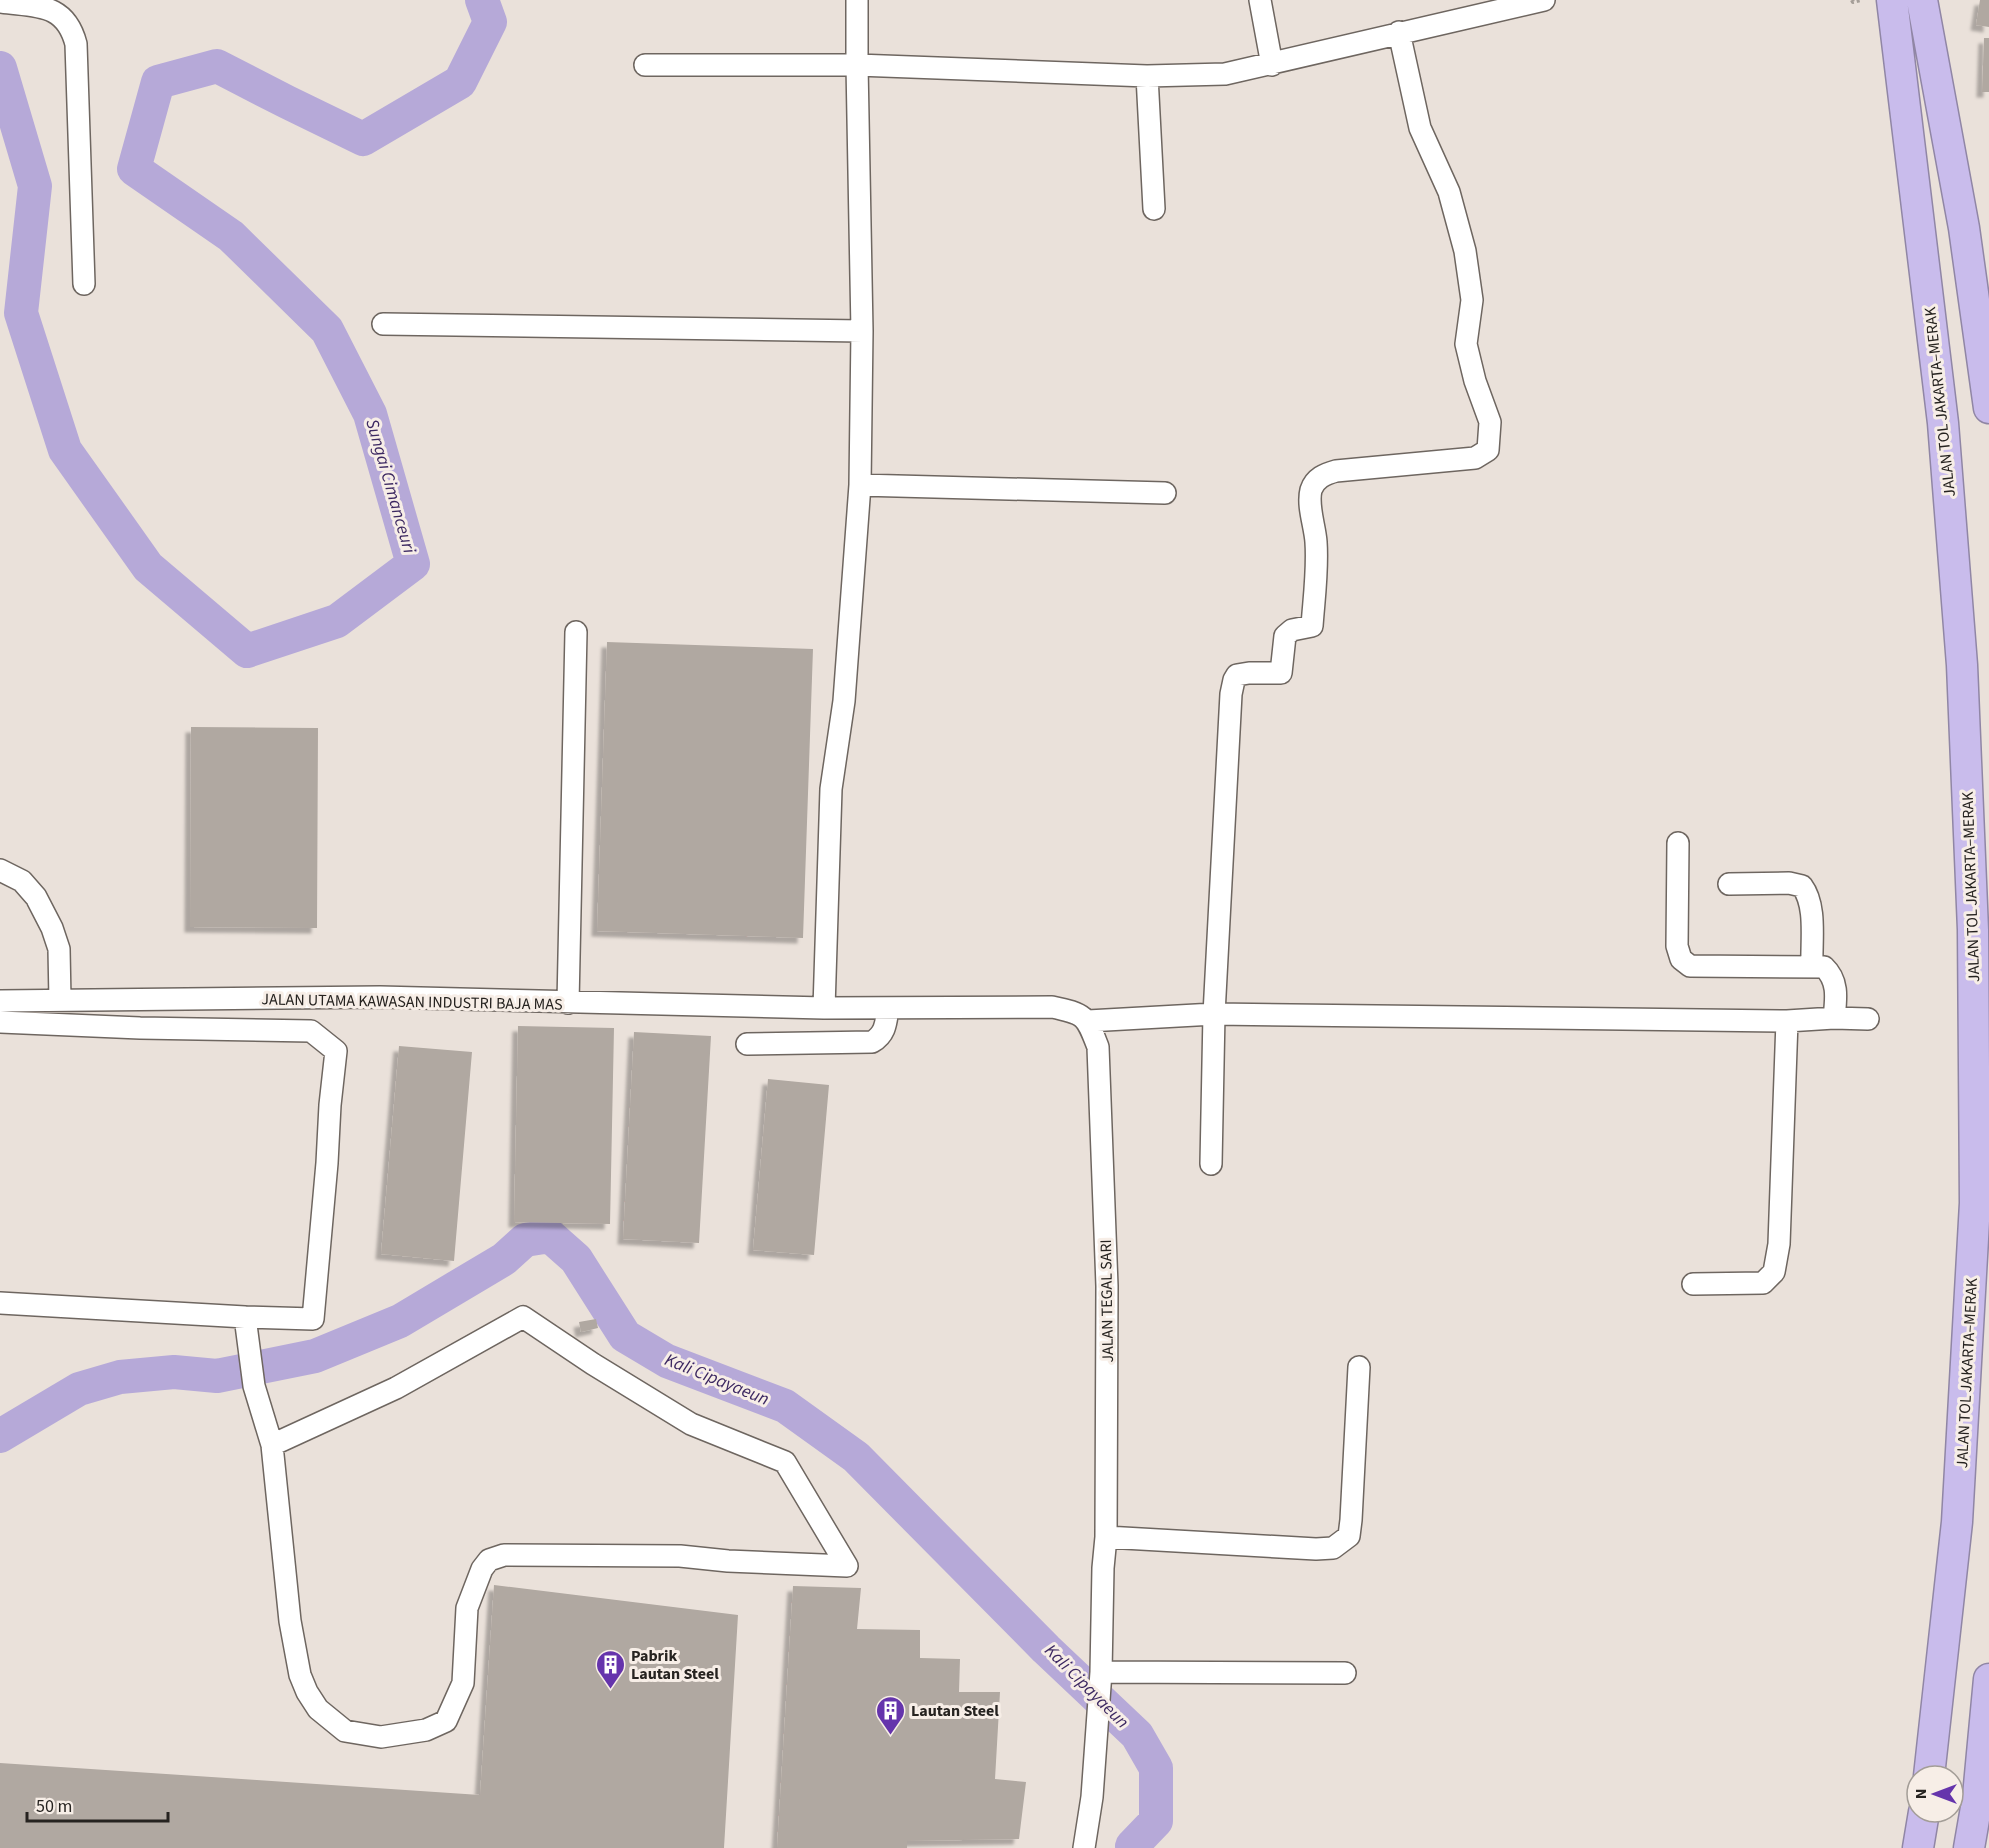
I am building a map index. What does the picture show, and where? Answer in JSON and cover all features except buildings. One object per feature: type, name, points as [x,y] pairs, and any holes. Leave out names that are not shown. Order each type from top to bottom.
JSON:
[{"type":"highway","name":"JALAN TOL JAKARTA–MERAK","points":[[1892,0],[1944,434],[1962,665],[1973,930],[1974,1226],[1957,1522],[1930,1764]]},
{"type":"highway","points":[[1922,0],[1964,228],[1989,408]]},
{"type":"highway","points":[[1969,1848],[1978,1796],[1989,1679]]},
{"type":"highway","points":[[1918,1848],[1922,1824]]},
{"type":"street","points":[[858,0],[862,331],[860,485],[844,701],[831,789],[824,1008],[1052,1007],[1072,1011],[1088,1021],[1214,1014],[1787,1021],[1834,1018],[1868,1019]]},
{"type":"street","points":[[1260,0],[1272,65]]},
{"type":"street","points":[[645,65],[857,65],[1147,76],[1225,74],[1272,65],[1399,32],[1544,0]]},
{"type":"street","points":[[0,2],[49,9],[62,16],[72,28],[76,44],[84,284]]},
{"type":"street","points":[[1211,1164],[1214,1014],[1232,687],[1237,675],[1281,673],[1285,636],[1292,630],[1312,627],[1316,566],[1314,520],[1310,501],[1311,490],[1316,481],[1324,474],[1336,471],[1475,458],[1488,450],[1490,422],[1475,381],[1466,344],[1472,300],[1465,251],[1449,192],[1420,128],[1399,32]]},
{"type":"street","points":[[1147,76],[1154,209]]},
{"type":"street","points":[[383,324],[862,331]]},
{"type":"street","points":[[860,485],[1165,493]]},
{"type":"street","points":[[568,1003],[576,632]]},
{"type":"street","points":[[1678,843],[1677,946],[1681,959],[1690,966],[1701,967],[1824,967],[1835,983],[1837,997],[1834,1018]]},
{"type":"street","points":[[0,870],[22,881],[36,897],[52,928],[59,949],[60,1000]]},
{"type":"street","points":[[1729,884],[1789,883],[1802,886],[1807,892],[1811,905],[1812,966]]},
{"type":"street","name":"JALAN UTAMA KAWASAN INDUSTRI BAJA MAS","points":[[0,1001],[380,997],[824,1008]]},
{"type":"street","points":[[747,1044],[872,1041],[880,1037],[886,1026],[888,1008]]},
{"type":"street","name":"JALAN TEGAL SARI","points":[[1084,1848],[1092,1797],[1106,1537],[1106,1250],[1098,1047],[1088,1021]]},
{"type":"street","points":[[1692,1284],[1763,1282],[1774,1272],[1779,1244],[1787,1021]]},
{"type":"street","points":[[0,1022],[140,1028],[311,1031],[336,1052],[314,1319],[0,1303]]},
{"type":"street","points":[[245,1317],[254,1386],[272,1445],[290,1621],[300,1675],[318,1709],[345,1731],[381,1737],[426,1730],[446,1721],[463,1683],[467,1608],[482,1569],[489,1560],[504,1555],[680,1556],[728,1561],[847,1566],[785,1462],[691,1424],[593,1364],[524,1317],[396,1388],[272,1445]]},
{"type":"street","points":[[1106,1537],[1316,1550],[1333,1548],[1348,1536],[1351,1520],[1359,1367]]},
{"type":"street","points":[[1100,1680],[1345,1673]]},
{"type":"path","points":[[1852,1],[1861,0]]},
{"type":"waterway","name":"Sungai Cimanceuri","points":[[0,68],[35,186],[21,313],[65,450],[148,567],[247,651],[337,621],[413,564],[370,414],[327,330],[231,236],[134,169],[158,82],[217,66],[363,139],[460,82],[490,22],[482,0]]},
{"type":"waterway","name":"Kali Cipayaeun","points":[[0,1436],[79,1389],[120,1377],[174,1372],[217,1376],[315,1356],[400,1321],[504,1259],[525,1240],[550,1236],[576,1259],[625,1336],[667,1361],[785,1406],[856,1457],[1046,1649],[1137,1735],[1156,1768],[1156,1821],[1132,1846],[1133,1848]]},
{"type":"place","name":"Pabrik Lautan Steel","points":[[610,1690]]},
{"type":"place","name":"Lautan Steel","points":[[890,1736]]}]
